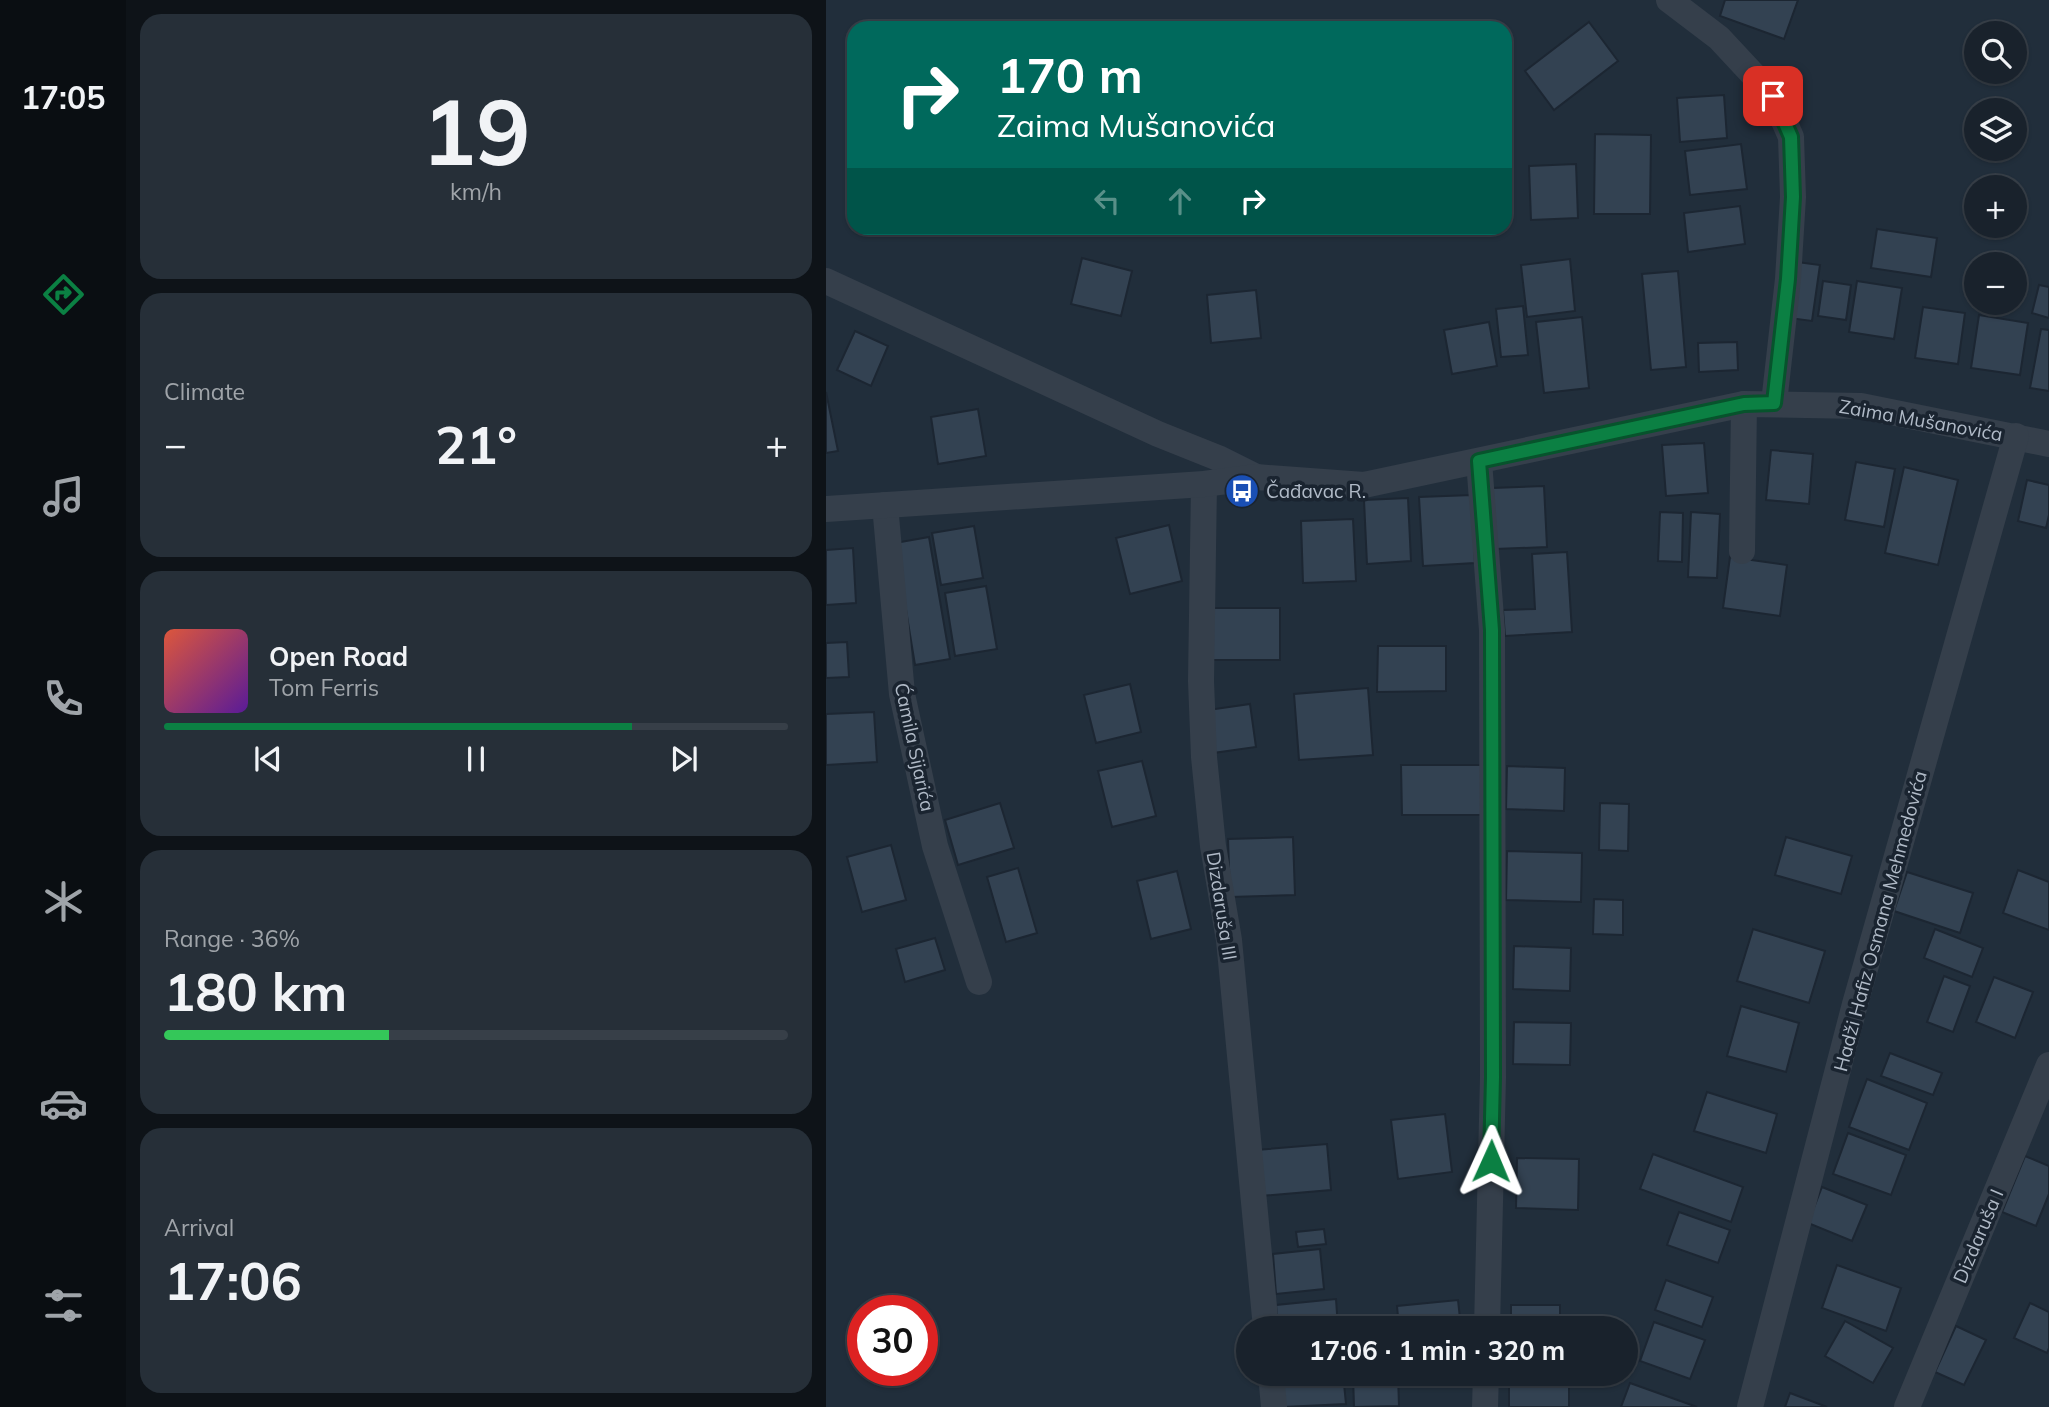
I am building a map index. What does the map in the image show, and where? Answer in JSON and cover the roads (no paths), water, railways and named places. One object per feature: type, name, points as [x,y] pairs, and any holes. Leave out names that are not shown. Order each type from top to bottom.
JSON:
[{"type":"street","points":[[1669,0],[1719,38],[1773,96],[1791,137],[1793,197],[1788,279],[1774,403]]},
{"type":"street","points":[[826,281],[1256,477]]},
{"type":"street","points":[[1742,551],[1744,404]]},
{"type":"street","name":"Zaima Mušanovića","points":[[1256,477],[1364,485],[1744,404],[1861,406],[2049,444]]},
{"type":"street","name":"Hadži Hafiz Osmana Mehmedovića","points":[[1751,1407],[1856,1004],[2016,436]]},
{"type":"street","points":[[1479,461],[1492,630],[1493,1077],[1487,1316]]},
{"type":"street","points":[[826,509],[1204,484],[1256,477]]},
{"type":"street","name":"Dizdaruša III","points":[[1204,484],[1201,681],[1204,757],[1213,846],[1229,940],[1265,1316]]},
{"type":"street","name":"Ćamila Sijarića","points":[[885,505],[902,694],[935,846],[979,982]]},
{"type":"street","name":"Dizdaruša I","points":[[1907,1407],[2049,1065]]},
{"type":"street","points":[[1272,1386],[1274,1407]]},
{"type":"street","points":[[1485,1407],[1486,1386]]},
{"type":"place","name":"Čađavac R.","points":[[1242,491]]}]
